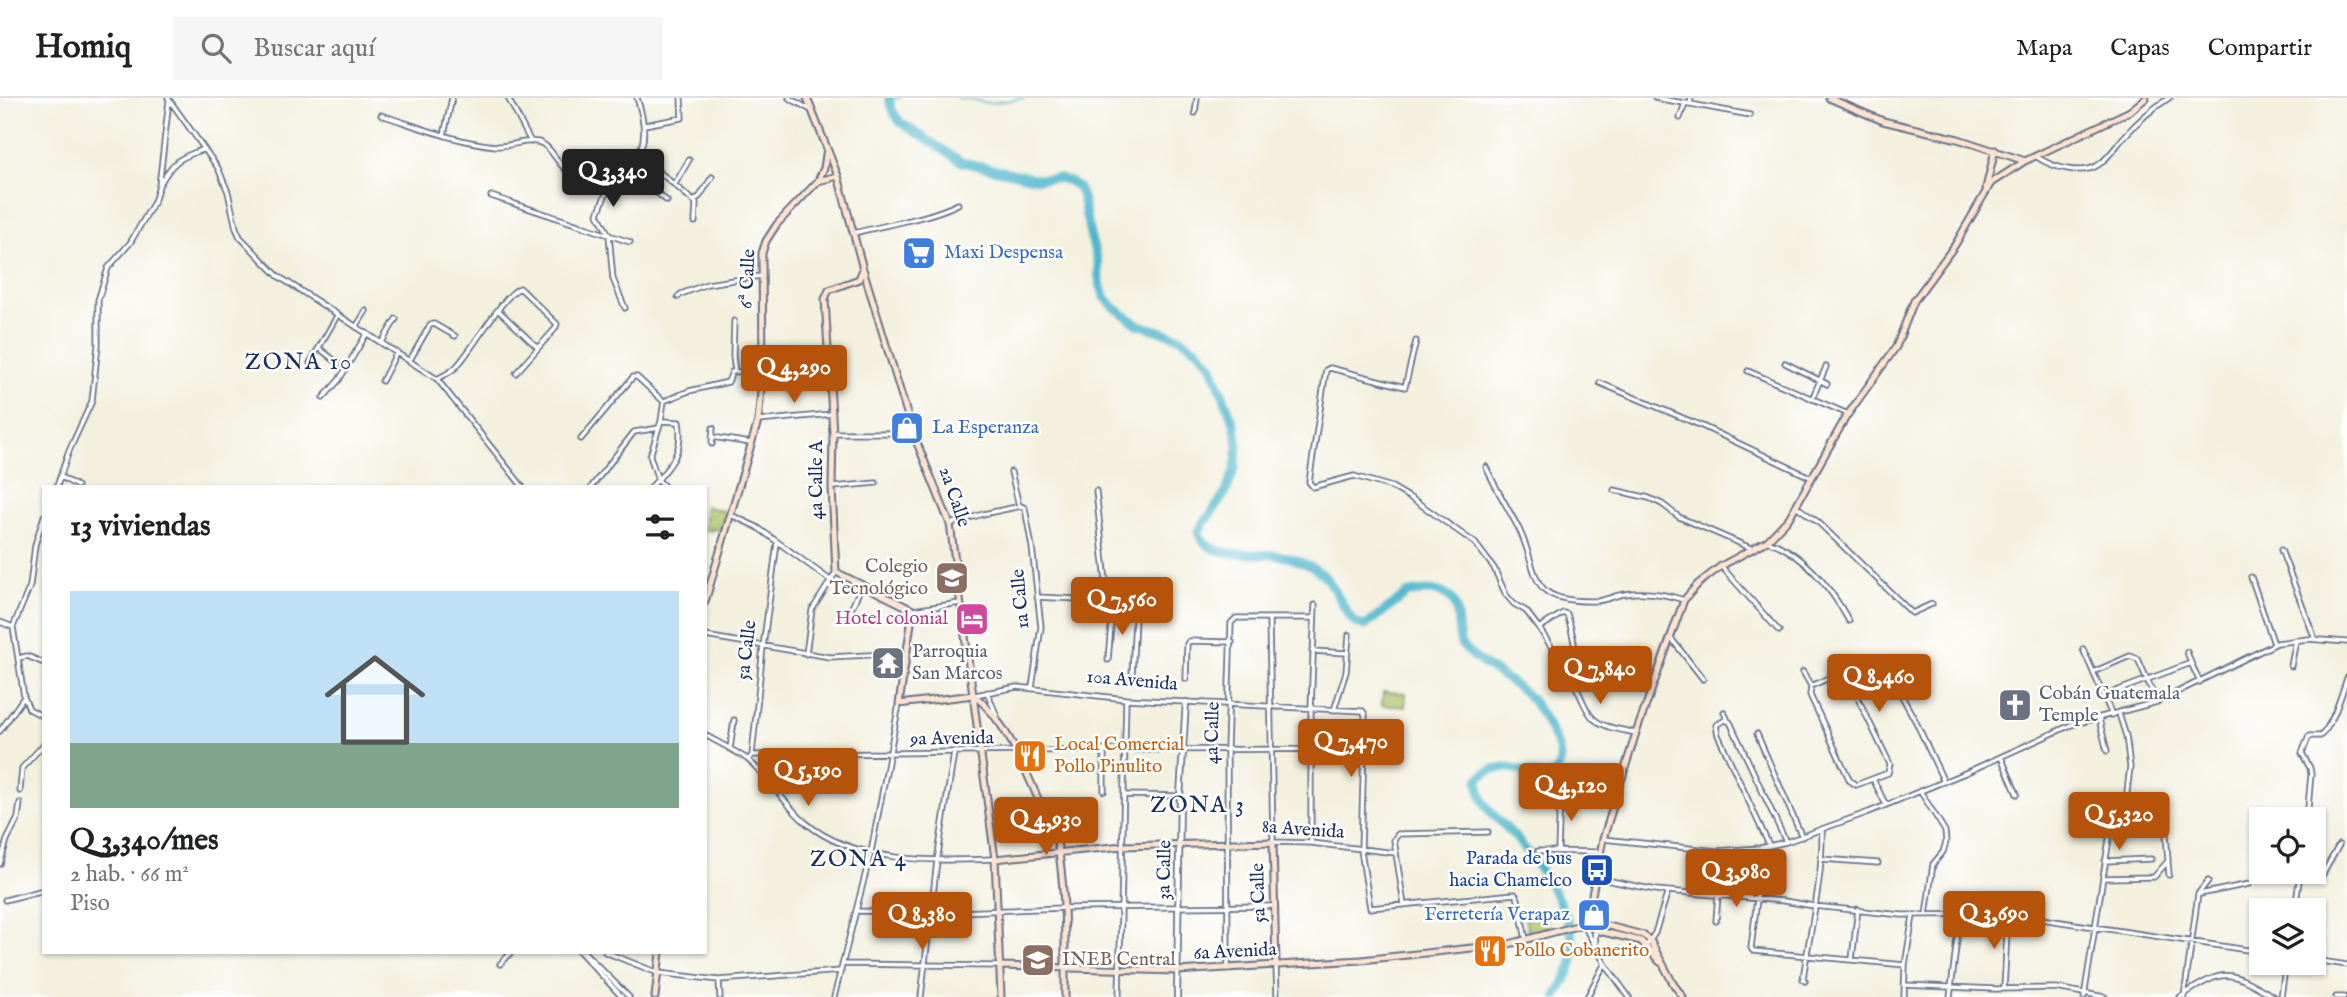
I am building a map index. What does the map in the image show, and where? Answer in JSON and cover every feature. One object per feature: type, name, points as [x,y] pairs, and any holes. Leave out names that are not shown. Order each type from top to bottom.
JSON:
[{"type":"main road","name":"2a Calle","points":[[807,98],[838,176],[913,433],[950,523],[995,859],[1001,997]]},
{"type":"main road","points":[[1829,98],[1879,120],[1958,139],[2025,161]]},
{"type":"main road","points":[[1579,924],[1589,910],[1603,839],[1636,733],[1684,600],[1698,583],[1721,566],[1767,541],[1789,518],[1848,414],[1896,347],[1914,301],[1955,245],[1991,183],[2025,161],[2130,111],[2146,98]]},
{"type":"main road","name":"6ª Calle","points":[[707,595],[758,421],[763,372],[762,253],[777,224],[818,181],[824,168],[827,145]]},
{"type":"main road","points":[[1985,191],[1995,150]]},
{"type":"main road","points":[[818,181],[838,176]]},
{"type":"main road","name":"4a Calle A","points":[[835,572],[831,367],[825,299],[829,290],[859,279],[863,269]]},
{"type":"main road","points":[[835,572],[913,610],[899,704]]},
{"type":"main road","points":[[974,695],[1000,723],[1016,752],[1047,818],[1059,851],[1065,997]]},
{"type":"main road","name":"10a Avenida","points":[[899,704],[974,695]]},
{"type":"main road","name":"8a Avenida","points":[[995,859],[1123,846],[1273,842]]},
{"type":"main road","name":"5a Calle","points":[[1273,842],[1276,966]]},
{"type":"main road","points":[[1579,924],[1597,923],[1643,935],[1683,997]]},
{"type":"main road","points":[[1579,924],[1648,943]]},
{"type":"main road","name":"6a Avenida","points":[[1001,965],[1177,971],[1276,966],[1424,954],[1526,940],[1579,924]]},
{"type":"main road","points":[[655,997],[660,954]]},
{"type":"street","points":[[444,135],[452,98]]},
{"type":"street","points":[[508,98],[531,142]]},
{"type":"street","points":[[381,115],[444,135],[498,146],[531,142],[547,146],[567,170],[574,173],[625,167],[638,153],[646,132],[638,98]]},
{"type":"street","points":[[644,125],[681,118],[681,98]]},
{"type":"street","points":[[789,98],[811,110]]},
{"type":"street","points":[[1195,113],[1197,98]]},
{"type":"street","points":[[1655,98],[1750,116]]},
{"type":"street","points":[[1685,103],[1690,104],[1691,98]]},
{"type":"street","points":[[2037,157],[2047,164],[2085,171],[2096,167],[2126,135],[2169,98]]},
{"type":"street","points":[[170,99],[218,168],[228,192],[240,237],[278,276],[437,379],[521,485]]},
{"type":"street","points":[[57,485],[69,451],[92,401],[98,345],[99,300],[108,268],[130,243],[154,202],[159,186],[170,99]]},
{"type":"street","points":[[1679,118],[1685,103]]},
{"type":"street","points":[[159,186],[170,166],[181,157],[204,149]]},
{"type":"street","points":[[638,153],[694,201],[695,222]]},
{"type":"street","points":[[674,184],[689,160]]},
{"type":"street","points":[[625,167],[667,201]]},
{"type":"street","points":[[615,170],[598,214],[609,235],[612,279],[625,308]]},
{"type":"street","points":[[694,201],[712,177]]},
{"type":"street","points":[[491,196],[630,242]]},
{"type":"street","points":[[854,233],[930,216],[958,204]]},
{"type":"street","points":[[678,297],[695,287],[761,276]]},
{"type":"street","points":[[437,379],[455,369],[515,289],[520,288],[557,324],[516,373]]},
{"type":"street","points":[[356,327],[366,311]]},
{"type":"street","points":[[498,311],[538,348]]},
{"type":"street","points":[[310,363],[337,316]]},
{"type":"street","points":[[382,342],[396,319]]},
{"type":"street","points":[[734,321],[735,372]]},
{"type":"street","points":[[410,360],[430,325],[434,324],[454,336]]},
{"type":"street","points":[[323,398],[339,380],[367,333]]},
{"type":"street","points":[[1416,341],[1405,387],[1330,368],[1326,370],[1309,482],[1313,487],[1320,487],[1354,476],[1392,487],[1475,543],[1493,568],[1506,595],[1526,611],[1539,628],[1593,718],[1603,725],[1636,733]]},
{"type":"street","points":[[319,348],[339,364]]},
{"type":"street","points":[[382,381],[397,352]]},
{"type":"street","points":[[1784,363],[1827,384]]},
{"type":"street","points":[[664,401],[688,391],[728,382],[730,373],[831,367]]},
{"type":"street","points":[[1812,399],[1826,367]]},
{"type":"street","points":[[1748,370],[1848,414]]},
{"type":"street","points":[[581,439],[631,379],[637,377],[664,401]]},
{"type":"street","points":[[1600,383],[1702,426],[1812,478]]},
{"type":"street","points":[[663,485],[658,480],[650,456],[664,401]]},
{"type":"street","points":[[758,421],[832,414]]},
{"type":"street","points":[[653,485],[674,461],[680,426],[679,422],[661,421]]},
{"type":"street","points":[[593,485],[634,432],[659,428]]},
{"type":"street","points":[[712,444],[713,428]]},
{"type":"street","points":[[833,433],[913,433]]},
{"type":"street","points":[[712,437],[751,443]]},
{"type":"street","points":[[1486,467],[1518,529],[1534,576],[1539,586],[1547,592],[1555,596],[1594,601],[1633,593],[1669,595],[1684,600]]},
{"type":"street","points":[[950,523],[1019,506],[1011,472]]},
{"type":"street","points":[[61,477],[75,485]]},
{"type":"street","points":[[832,487],[876,483]]},
{"type":"street","points":[[1614,489],[1649,498],[1679,517],[1753,549]]},
{"type":"street","points":[[1096,491],[1110,601],[1108,660]]},
{"type":"street","name":"1a Calle","points":[[1019,506],[1025,508],[1041,627],[1032,688]]},
{"type":"street","points":[[1796,506],[1818,522],[1912,613],[1932,604]]},
{"type":"street","points":[[731,515],[757,527],[830,580]]},
{"type":"street","points":[[42,522],[35,545],[30,586],[13,628],[24,697],[29,709],[42,716]]},
{"type":"street","points":[[1767,541],[1788,550],[1803,562],[1833,595],[1849,621]]},
{"type":"street","name":"5a Calle","points":[[748,760],[751,755],[777,542]]},
{"type":"street","points":[[2281,550],[2315,639]]},
{"type":"street","points":[[1721,566],[1779,631]]},
{"type":"street","points":[[806,654],[812,610],[835,572]]},
{"type":"street","points":[[2250,577],[2274,644]]},
{"type":"street","points":[[848,616],[862,585]]},
{"type":"street","points":[[1037,597],[1161,603]]},
{"type":"street","points":[[1132,675],[1136,601]]},
{"type":"street","points":[[913,610],[962,603]]},
{"type":"street","points":[[1311,843],[1311,708],[1315,605]]},
{"type":"street","points":[[1539,628],[1555,616],[1567,614],[1574,644],[1575,666],[1569,675]]},
{"type":"street","name":"4a Calle","points":[[1228,969],[1227,749],[1231,623],[1236,618],[1269,619]]},
{"type":"street","points":[[1269,619],[1314,618]]},
{"type":"street","name":"5a Calle","points":[[1269,619],[1273,842]]},
{"type":"street","points":[[0,622],[13,628]]},
{"type":"street","points":[[1334,709],[1346,672],[1349,635]]},
{"type":"street","points":[[707,636],[806,654],[852,657],[906,653]]},
{"type":"street","points":[[1670,637],[1703,679]]},
{"type":"street","points":[[1603,839],[1717,851],[1760,848],[1786,842],[1944,782],[2071,725],[2157,702],[2274,644],[2315,639],[2347,642]]},
{"type":"street","points":[[2291,666],[2296,640]]},
{"type":"street","points":[[1185,679],[1189,641],[1231,642]]},
{"type":"street","points":[[2083,649],[2112,716]]},
{"type":"street","points":[[1312,651],[1347,653]]},
{"type":"street","points":[[2187,652],[2200,682]]},
{"type":"street","points":[[19,658],[27,656],[42,662]]},
{"type":"street","points":[[2093,672],[2130,656],[2135,657],[2157,702]]},
{"type":"street","points":[[1883,662],[1916,722],[1944,782]]},
{"type":"street","points":[[2103,696],[2191,663]]},
{"type":"street","points":[[1803,672],[1811,686],[1810,695],[1850,781],[1856,785],[1888,773],[1890,764],[1846,674],[1838,673],[1811,686]]},
{"type":"street","points":[[2308,807],[2311,775],[2302,753],[2304,745],[2309,736],[2320,736],[2326,731],[2347,678]]},
{"type":"street","name":"10a Avenida","points":[[974,695],[1017,687],[1126,699],[1363,711],[1364,749]]},
{"type":"street","points":[[987,692],[1000,723]]},
{"type":"street","points":[[0,731],[24,697]]},
{"type":"street","points":[[1119,997],[1126,699]]},
{"type":"street","name":"3a Calle","points":[[1177,997],[1180,796],[1186,702]]},
{"type":"street","points":[[834,997],[858,911],[899,704]]},
{"type":"street","points":[[1724,712],[1786,842]]},
{"type":"street","points":[[2084,995],[2110,833],[2116,818],[2125,809],[2130,767],[2126,736],[2119,714]]},
{"type":"street","points":[[2098,718],[2107,751]]},
{"type":"street","points":[[730,749],[734,720]]},
{"type":"street","points":[[1728,720],[1716,726],[1717,735],[1769,845]]},
{"type":"street","points":[[1757,734],[1802,837]]},
{"type":"street","name":"8a Avenida","points":[[707,736],[748,760],[803,821],[838,844],[871,852],[937,861],[995,859]]},
{"type":"street","points":[[20,791],[22,768],[42,746]]},
{"type":"street","points":[[1364,749],[1361,850],[1370,908],[1517,895],[1526,940]]},
{"type":"street","name":"9a Avenida","points":[[751,755],[1364,749]]},
{"type":"street","points":[[1104,750],[1104,791]]},
{"type":"street","points":[[921,997],[937,861],[954,753]]},
{"type":"street","points":[[2001,757],[2017,794]]},
{"type":"street","points":[[1873,779],[1886,805]]},
{"type":"street","points":[[1920,791],[1945,831],[1946,842],[1943,852],[1933,864],[1926,915]]},
{"type":"street","points":[[1124,795],[1180,796]]},
{"type":"street","points":[[1558,851],[1560,795]]},
{"type":"street","points":[[0,864],[7,840],[18,818],[20,803]]},
{"type":"street","points":[[2125,809],[2164,806],[2169,875]]},
{"type":"street","points":[[1805,981],[1806,954],[1822,859],[1822,829]]},
{"type":"street","points":[[1404,905],[1396,853],[1398,834],[1488,832]]},
{"type":"street","name":"8a Avenida","points":[[1273,842],[1311,843],[1396,853]]},
{"type":"street","points":[[2326,869],[2339,845]]},
{"type":"street","points":[[1760,848],[1752,951],[1905,965]]},
{"type":"street","points":[[1538,851],[1600,852]]},
{"type":"street","points":[[1822,859],[1878,863]]},
{"type":"street","points":[[2105,861],[2151,859]]},
{"type":"street","points":[[2103,878],[2154,877],[2168,862]]},
{"type":"street","points":[[1596,878],[1668,891],[1913,915],[2008,914],[2249,950]]},
{"type":"street","points":[[2183,996],[2198,894],[2208,881]]},
{"type":"street","points":[[2198,894],[2249,884]]},
{"type":"street","points":[[5,900],[42,891]]},
{"type":"street","points":[[1648,943],[1655,933],[1668,891]]},
{"type":"street","points":[[1716,921],[1718,895]]},
{"type":"street","points":[[858,911],[932,913],[1063,908],[1276,906]]},
{"type":"street","points":[[1852,959],[1858,909]]},
{"type":"street","points":[[1950,997],[1960,914]]},
{"type":"street","points":[[2004,989],[2008,914]]},
{"type":"street","points":[[1904,997],[1905,965],[1913,915]]},
{"type":"street","points":[[1579,924],[1629,997]]},
{"type":"street","points":[[1595,930],[1595,948]]},
{"type":"street","points":[[500,964],[510,954]]},
{"type":"street","points":[[584,954],[622,997]]},
{"type":"street","points":[[584,954],[629,997]]},
{"type":"street","points":[[610,954],[658,973],[719,980],[841,971]]},
{"type":"street","points":[[623,960],[624,954]]},
{"type":"street","points":[[2326,962],[2347,965]]},
{"type":"street","name":"6a Avenida","points":[[843,964],[1001,965]]},
{"type":"street","points":[[1587,997],[1605,964]]},
{"type":"street","name":"5a Calle","points":[[1276,966],[1277,997]]},
{"type":"street","points":[[2183,996],[2206,980],[2224,974],[2233,975],[2275,997]]},
{"type":"street","points":[[2281,997],[2284,975]]},
{"type":"street","points":[[719,980],[720,997]]},
{"type":"street","points":[[1904,985],[2056,988],[2105,997]]},
{"type":"street","points":[[2336,997],[2344,997]]},
{"type":"green space","points":[[707,507],[726,512],[720,531],[713,528],[712,531],[707,530]]},
{"type":"green space","points":[[1383,692],[1406,693],[1405,707],[1382,705]]},
{"type":"green space","points":[[1544,912],[1549,928],[1528,932],[1525,918]]},
{"type":"waterway","points":[[889,98],[892,110],[900,122],[962,162],[1038,179],[1058,178],[1071,182],[1082,197],[1104,296],[1137,324],[1179,337],[1198,350],[1211,364],[1235,426],[1238,446],[1235,468],[1226,492],[1198,532],[1203,541],[1221,551],[1282,556],[1300,561],[1321,573],[1351,618],[1365,626],[1407,594],[1440,592],[1448,596],[1456,608],[1461,644],[1533,702],[1558,747],[1560,761],[1554,774],[1546,776],[1500,768],[1489,771],[1478,780],[1486,806],[1535,862],[1555,893],[1569,926],[1573,957],[1569,973],[1556,997]]},
{"type":"waterway","points":[[889,101],[900,98]]},
{"type":"waterway","points":[[958,98],[989,103],[1025,98]]},
{"type":"place","name":"Maxi Despensa","points":[[919,253]]},
{"type":"place","name":"La Esperanza","points":[[907,428]]},
{"type":"place","name":"Colegio Tecnológico","points":[[952,578]]},
{"type":"place","name":"Hotel colonial","points":[[972,619]]},
{"type":"place","name":"Parroquia San Marcos","points":[[888,663]]},
{"type":"place","name":"Cobán Guatemala Temple","points":[[2015,705]]},
{"type":"place","name":"Local Comercial Pollo Pinulito","points":[[1030,756]]},
{"type":"place","name":"Parada de bus hacia Chamelco","points":[[1597,870]]},
{"type":"place","name":"Ferretería Verapaz","points":[[1594,915]]},
{"type":"place","name":"Pollo Cobanerito","points":[[1490,951]]},
{"type":"place","name":"INEB Central","points":[[1038,960]]},
{"type":"district","name":"ZONA 10","points":[[299,362]]},
{"type":"district","name":"ZONA 3","points":[[1198,805]]},
{"type":"district","name":"ZONA 4","points":[[859,859]]}]
